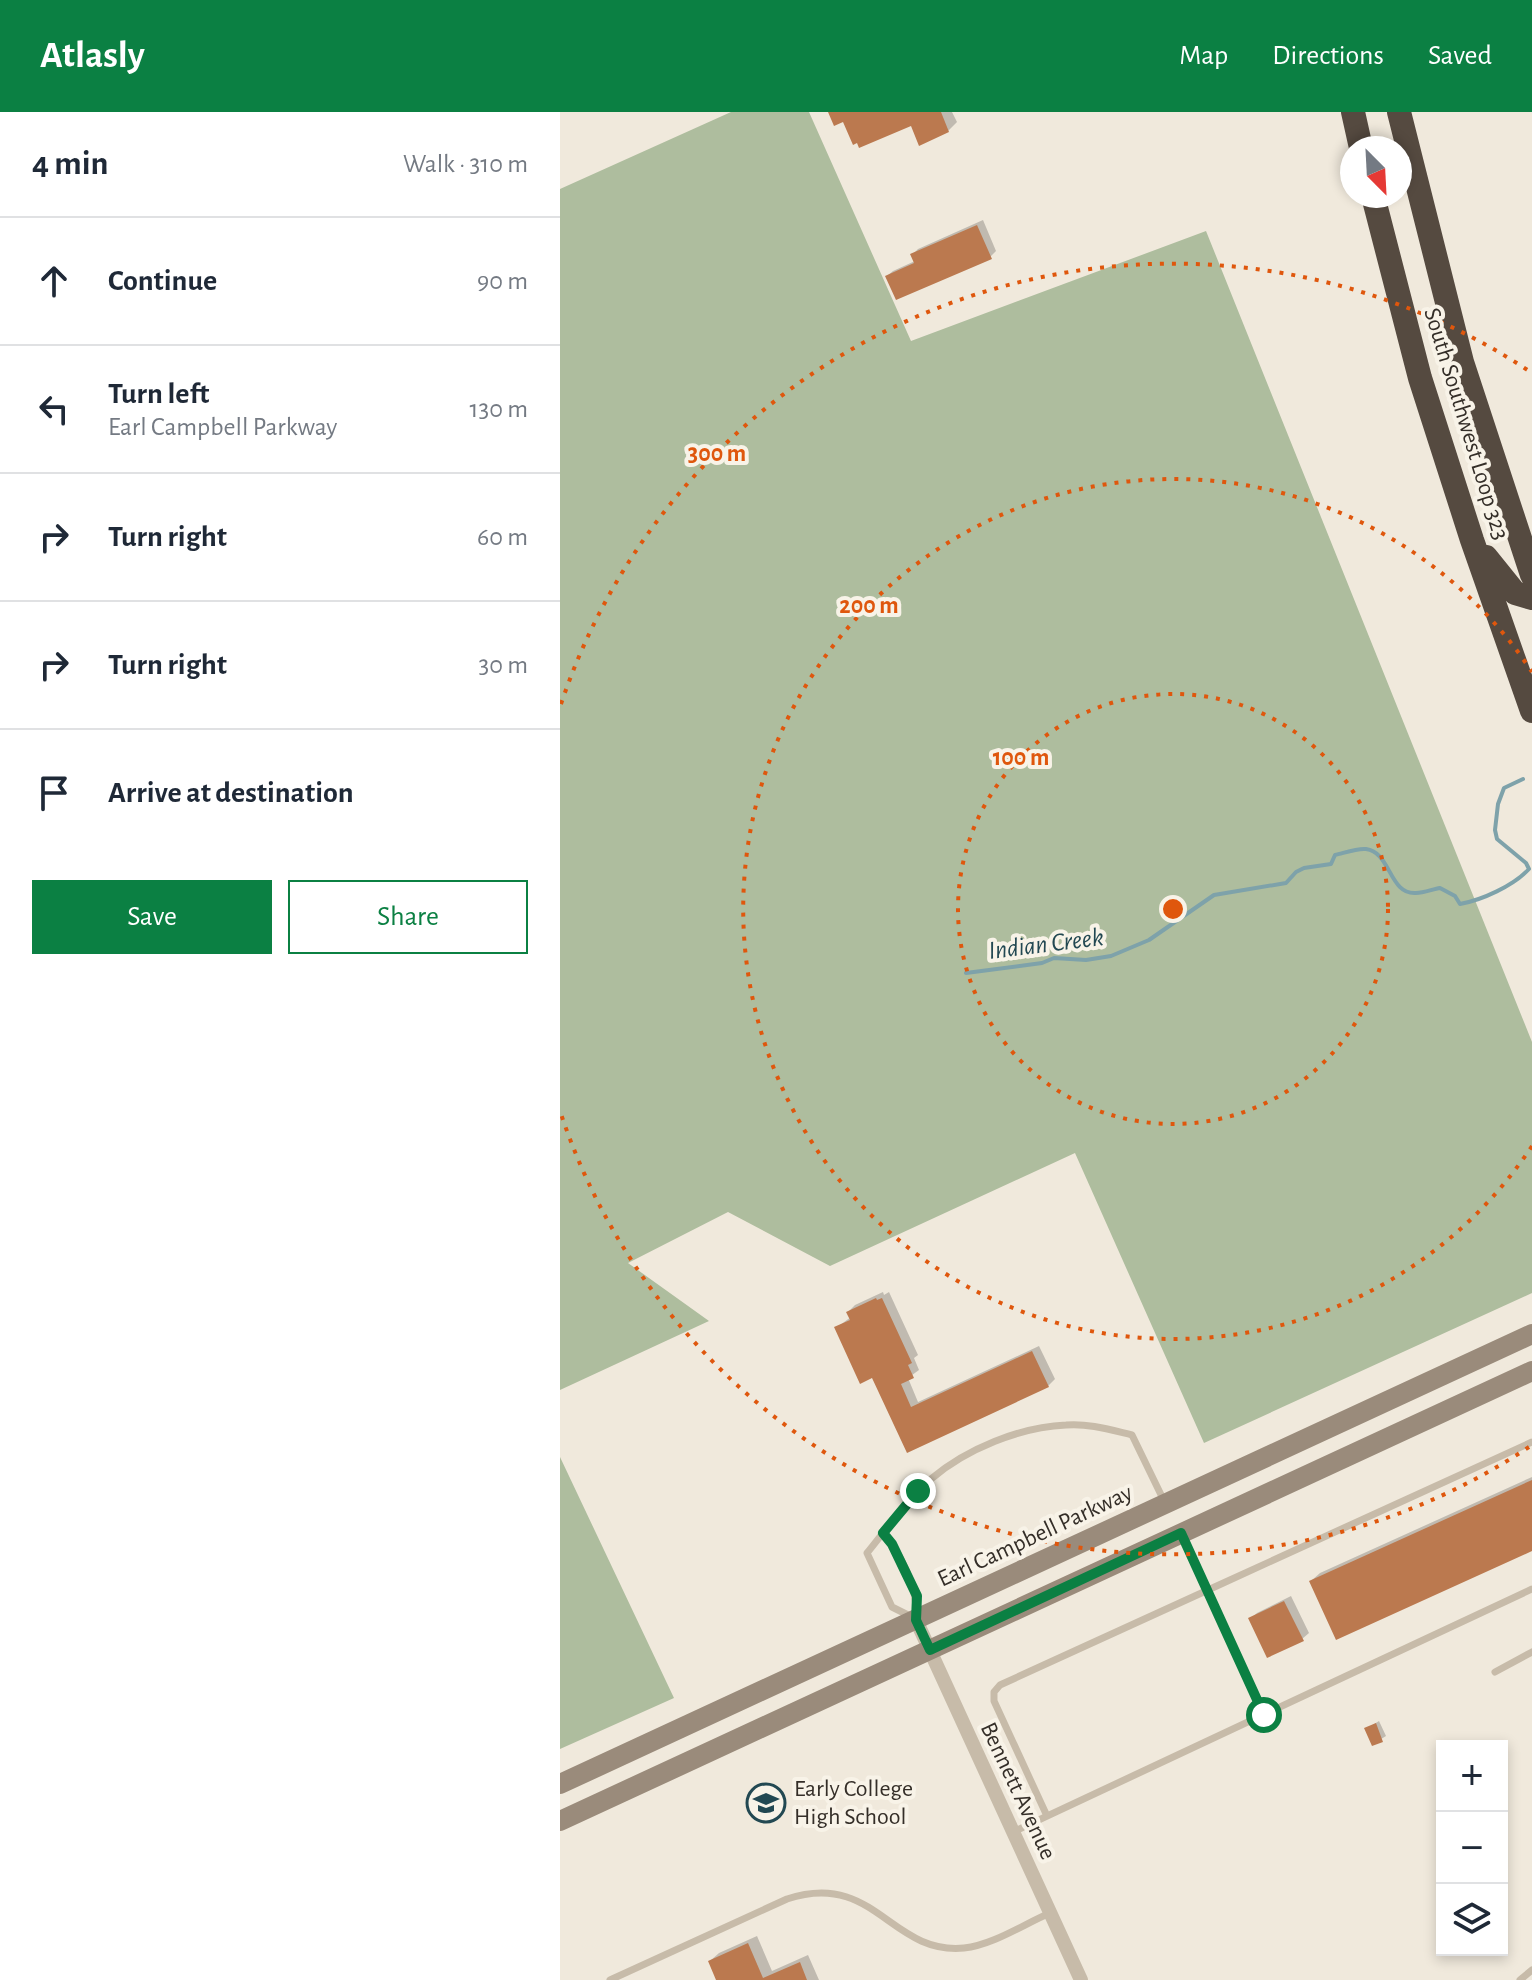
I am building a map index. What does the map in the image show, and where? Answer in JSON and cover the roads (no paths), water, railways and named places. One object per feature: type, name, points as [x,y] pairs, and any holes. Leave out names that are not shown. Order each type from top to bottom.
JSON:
[{"type":"highway","points":[[1353,112],[1358,136]]},
{"type":"highway","name":"South Southwest Loop 323","points":[[1399,112],[1462,362],[1530,561]]},
{"type":"highway","name":"South Southwest Loop 323","points":[[1376,208],[1420,378],[1532,711]]},
{"type":"highway","points":[[1472,540],[1509,588],[1521,596],[1532,598]]},
{"type":"main road","name":"Earl Campbell Parkway","points":[[560,1784],[1532,1334]]},
{"type":"main road","points":[[560,1821],[1532,1371]]},
{"type":"street","name":"Bennett Avenue","points":[[916,1620],[1081,1980]]},
{"type":"lane","points":[[883,1533],[892,1544],[917,1596],[916,1620],[892,1607],[867,1553],[906,1504],[932,1478],[960,1460],[1006,1438],[1067,1424],[1132,1435],[1165,1504]]},
{"type":"lane","points":[[1047,1816],[994,1701],[994,1692],[1000,1685],[1532,1442]]},
{"type":"lane","points":[[1181,1533],[1264,1715]]},
{"type":"lane","points":[[1013,1832],[1532,1589]]},
{"type":"lane","points":[[1495,1672],[1532,1652]]},
{"type":"lane","points":[[610,1980],[787,1899],[816,1892],[845,1895],[859,1901],[919,1940],[943,1948],[966,1948],[984,1943],[1050,1913]]},
{"type":"lane","points":[[1520,1980],[1532,1970]]},
{"type":"waterway","name":"Indian Creek","points":[[966,973],[1042,963],[1054,958],[1086,960],[1111,956],[1149,940],[1214,895],[1286,883],[1304,868],[1331,864],[1335,855],[1359,849],[1381,857],[1395,881],[1407,892],[1419,893],[1440,888],[1455,896],[1460,904],[1478,899],[1506,886],[1529,869],[1497,839],[1495,830],[1498,804],[1504,788],[1523,779]]},
{"type":"place","name":"Early College High School","points":[[766,1803]]}]
